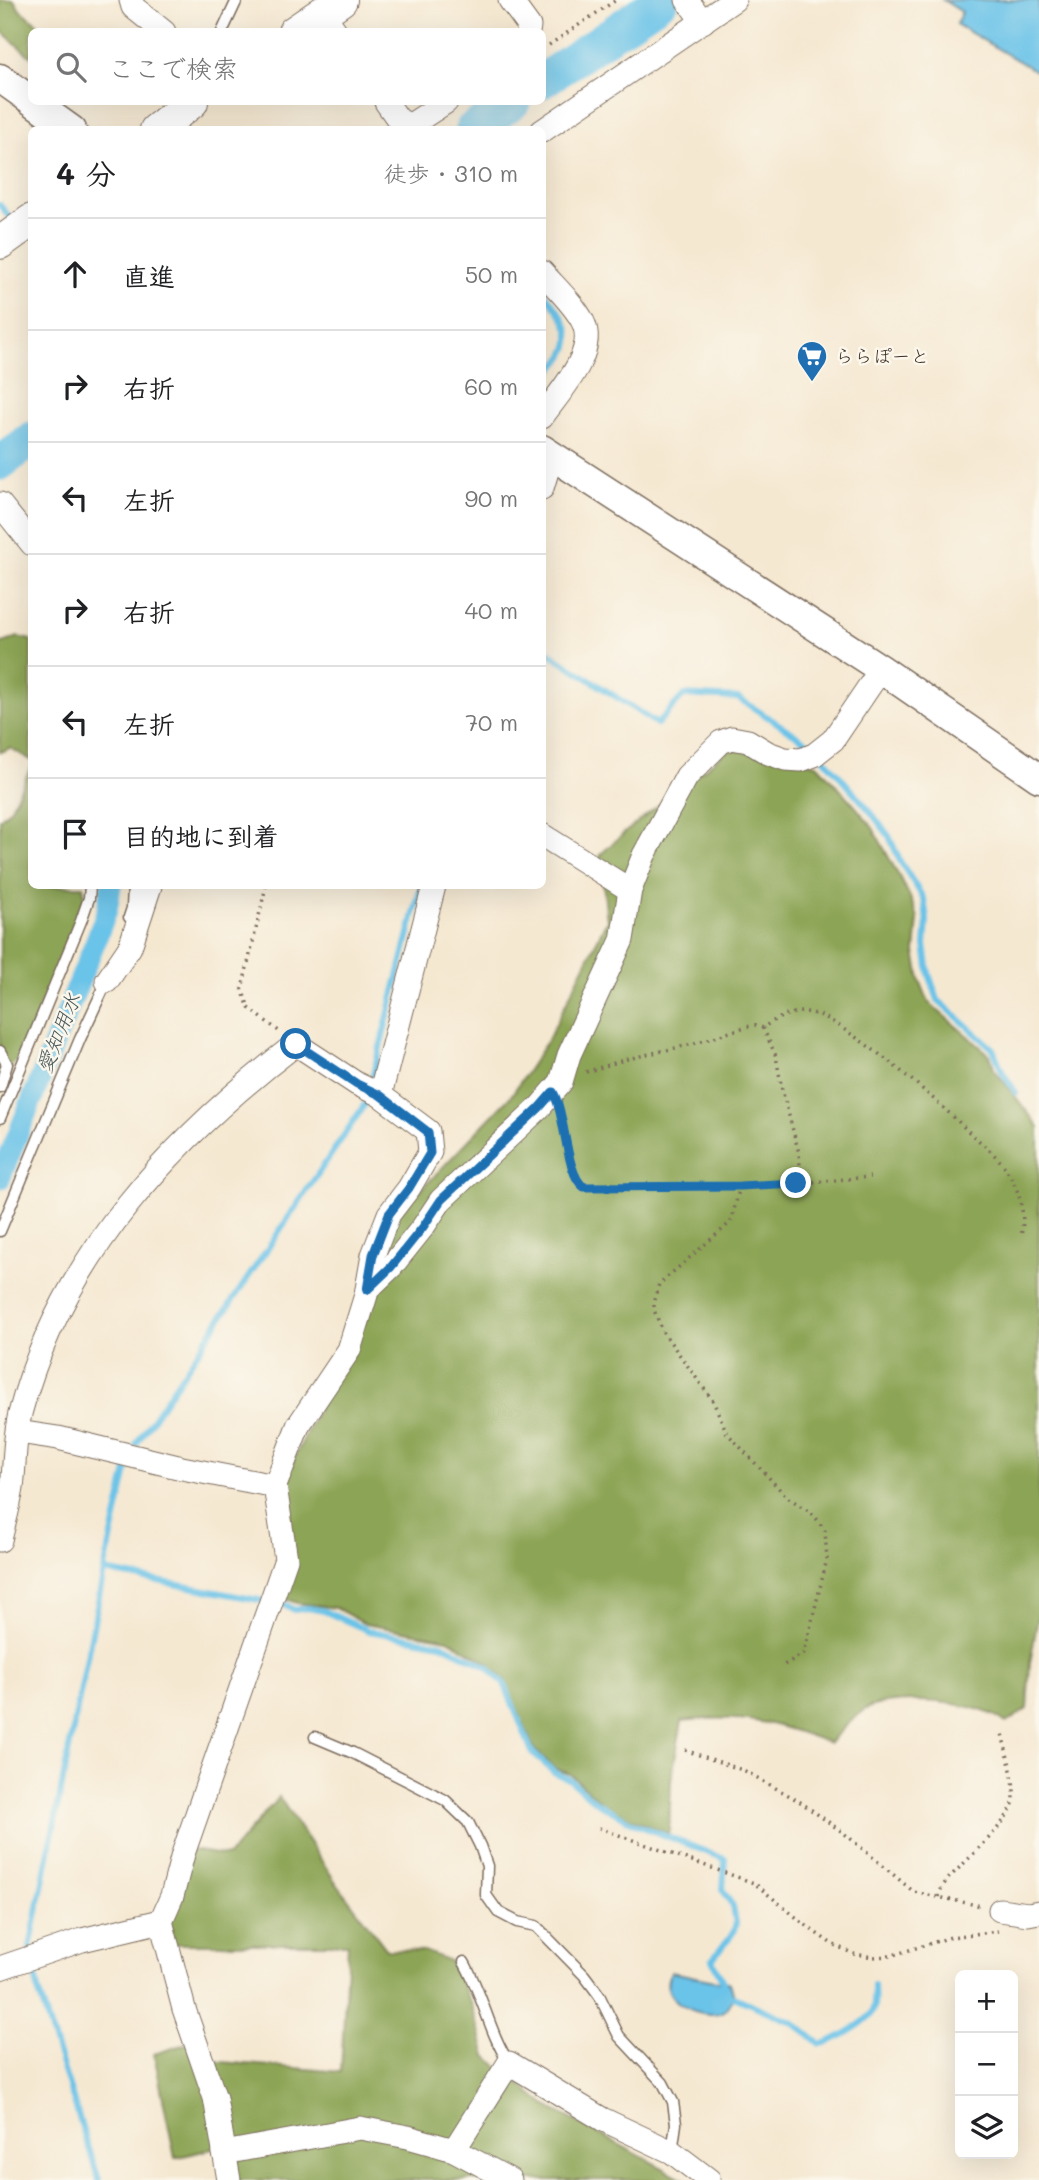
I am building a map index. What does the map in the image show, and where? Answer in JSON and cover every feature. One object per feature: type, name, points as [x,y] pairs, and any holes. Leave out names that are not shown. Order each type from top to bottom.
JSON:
[{"type":"main road","points":[[303,28],[333,15]]},
{"type":"main road","points":[[161,126],[188,105]]},
{"type":"street","points":[[131,0],[133,7],[159,28]]},
{"type":"street","points":[[510,0],[529,28]]},
{"type":"street","points":[[546,128],[694,10],[734,0]]},
{"type":"street","points":[[0,78],[28,98]]},
{"type":"street","points":[[38,105],[66,126]]},
{"type":"street","points":[[388,105],[398,118],[409,126],[441,105]]},
{"type":"street","points":[[546,277],[583,321],[587,344],[582,359],[546,411]]},
{"type":"street","points":[[547,452],[881,668],[1039,778]]},
{"type":"street","points":[[0,504],[28,539]]},
{"type":"street","points":[[367,1290],[391,1267],[441,1200],[539,1108],[558,1083],[622,940],[630,890],[644,855],[687,776],[721,742],[732,738],[748,741],[785,759],[801,760],[814,755],[833,740],[881,668]]},
{"type":"street","points":[[546,838],[630,890]]},
{"type":"street","points":[[107,981],[130,947],[149,889]]},
{"type":"street","points":[[380,1095],[433,889]]},
{"type":"street","points":[[0,1540],[11,1492],[20,1413],[57,1315],[83,1268],[120,1211],[176,1148],[209,1116],[296,1044],[357,1084],[380,1095],[428,1132],[430,1153],[389,1214],[373,1255],[367,1290],[349,1350],[299,1426],[275,1486],[286,1559],[162,1921],[184,2009],[215,2098],[229,2180]]},
{"type":"street","points":[[18,1432],[58,1438],[182,1468],[275,1486]]},
{"type":"street","points":[[1000,1910],[1033,1913]]},
{"type":"street","points":[[0,1968],[82,1940],[162,1921]]},
{"type":"street","points":[[454,2150],[509,2063],[602,2119],[672,2152],[709,2180]]},
{"type":"street","points":[[224,2153],[360,2128],[408,2137],[454,2150],[510,2180]]},
{"type":"lane","points":[[224,28],[237,0]]},
{"type":"lane","points":[[0,1118],[81,921],[90,889]]},
{"type":"lane","points":[[0,1231],[79,1039],[107,981],[132,908],[133,889]]},
{"type":"lane","points":[[0,1051],[7,1064],[0,1087]]},
{"type":"lane","points":[[315,1737],[353,1753],[445,1800],[468,1822],[487,1867],[486,1895],[498,1912],[517,1923],[536,1926],[576,1966],[599,1996],[619,2036],[663,2083],[673,2102],[676,2124],[672,2152]]},
{"type":"lane","points":[[464,1962],[476,1983],[499,2047],[509,2063]]},
{"type":"path","points":[[549,46],[616,0]]},
{"type":"path","points":[[265,889],[242,989],[249,1008],[296,1044]]},
{"type":"path","points":[[763,1028],[792,1013],[815,1013],[830,1020],[891,1062],[925,1090],[1008,1172],[1015,1185],[1024,1217],[1021,1235]]},
{"type":"path","points":[[796,1183],[800,1165],[799,1153],[776,1056],[763,1028],[755,1025],[745,1027],[693,1044],[627,1059],[558,1083],[566,1142],[576,1178],[584,1187],[740,1186],[796,1183],[870,1177]]},
{"type":"path","points":[[740,1186],[731,1222],[659,1284],[654,1310],[663,1332],[713,1401],[727,1433],[786,1496],[814,1515],[825,1531],[827,1559],[804,1653],[784,1665]]},
{"type":"path","points":[[938,1898],[948,1879],[1003,1821],[1014,1804],[1014,1791],[1002,1732]]},
{"type":"path","points":[[685,1750],[768,1782],[845,1834],[914,1892],[1000,1910]]},
{"type":"path","points":[[599,1828],[754,1883],[813,1931],[854,1954],[890,1956],[951,1937],[1009,1930],[1033,1913]]},
{"type":"green space","points":[[0,0],[14,0],[20,10],[43,28],[28,28],[28,54],[0,30]]},
{"type":"green space","points":[[18,637],[28,639],[28,758],[10,748],[0,752],[0,644]]},
{"type":"green space","points":[[729,749],[817,764],[856,807],[873,828],[909,895],[918,918],[915,952],[920,980],[929,1003],[990,1055],[994,1069],[1039,1127],[1039,1611],[1030,1664],[1027,1709],[1006,1723],[995,1715],[978,1709],[917,1701],[879,1704],[866,1709],[851,1720],[830,1743],[775,1725],[740,1719],[682,1721],[671,1781],[669,1834],[633,1820],[603,1804],[570,1774],[555,1769],[534,1749],[505,1681],[489,1664],[448,1639],[365,1624],[336,1608],[297,1603],[283,1598],[287,1483],[294,1459],[371,1297],[382,1286],[396,1216],[511,1096],[549,1038],[607,920],[600,855]]},
{"type":"green space","points":[[28,773],[28,889],[84,889],[85,897],[23,1051],[0,1081],[0,819],[11,808]]},
{"type":"green space","points":[[279,1797],[337,1884],[387,1950],[424,1951],[450,1961],[472,2005],[486,2056],[545,2105],[685,2180],[229,2180],[228,2145],[175,2158],[154,2054],[189,2043],[210,2061],[341,2072],[348,1944],[174,1944],[169,1919],[191,1850],[228,1856]]},
{"type":"water","points":[[943,0],[1039,0],[1039,73],[956,24],[962,12]]},
{"type":"water","points":[[671,1972],[727,1982],[734,1997],[724,2011],[716,2014],[695,2011],[675,2000],[669,1992],[667,1982]]},
{"type":"waterway","points":[[546,78],[661,0]]},
{"type":"waterway","points":[[478,126],[509,105]]},
{"type":"waterway","points":[[0,205],[13,222]]},
{"type":"waterway","points":[[546,295],[561,315],[569,335],[564,356],[546,375]]},
{"type":"waterway","points":[[0,463],[28,442]]},
{"type":"waterway","points":[[546,651],[657,724],[684,695],[738,698],[813,746]]},
{"type":"waterway","points":[[824,758],[889,836],[900,861],[924,899],[929,974],[938,1000],[993,1049],[1003,1073],[1016,1093]]},
{"type":"waterway","name":"愛知用水","points":[[0,1179],[96,940],[107,910],[110,889]]},
{"type":"waterway","points":[[373,1075],[420,889]]},
{"type":"waterway","points":[[136,1444],[365,1104]]},
{"type":"waterway","points":[[30,1948],[104,1571],[127,1470]]},
{"type":"waterway","points":[[104,1571],[286,1605],[294,1610],[308,1608],[324,1611],[369,1631],[441,1644],[488,1667],[505,1685],[532,1752],[555,1773],[569,1779],[596,1802],[635,1824],[725,1859],[723,1890],[733,1907],[736,1923],[733,1933],[712,1960],[723,1982]]},
{"type":"waterway","points":[[35,1973],[38,1990],[99,2180]]},
{"type":"waterway","points":[[734,1997],[792,2022],[821,2044],[848,2032],[871,2014],[874,1985]]},
{"type":"place","name":"ららぽーと","points":[[812,383]]},
{"type":"route","points":[[296,1044],[357,1084],[380,1095],[428,1132],[430,1153],[389,1214],[373,1255],[367,1290],[391,1267],[441,1200],[553,1092],[559,1102],[576,1178],[584,1187],[796,1183]]}]
